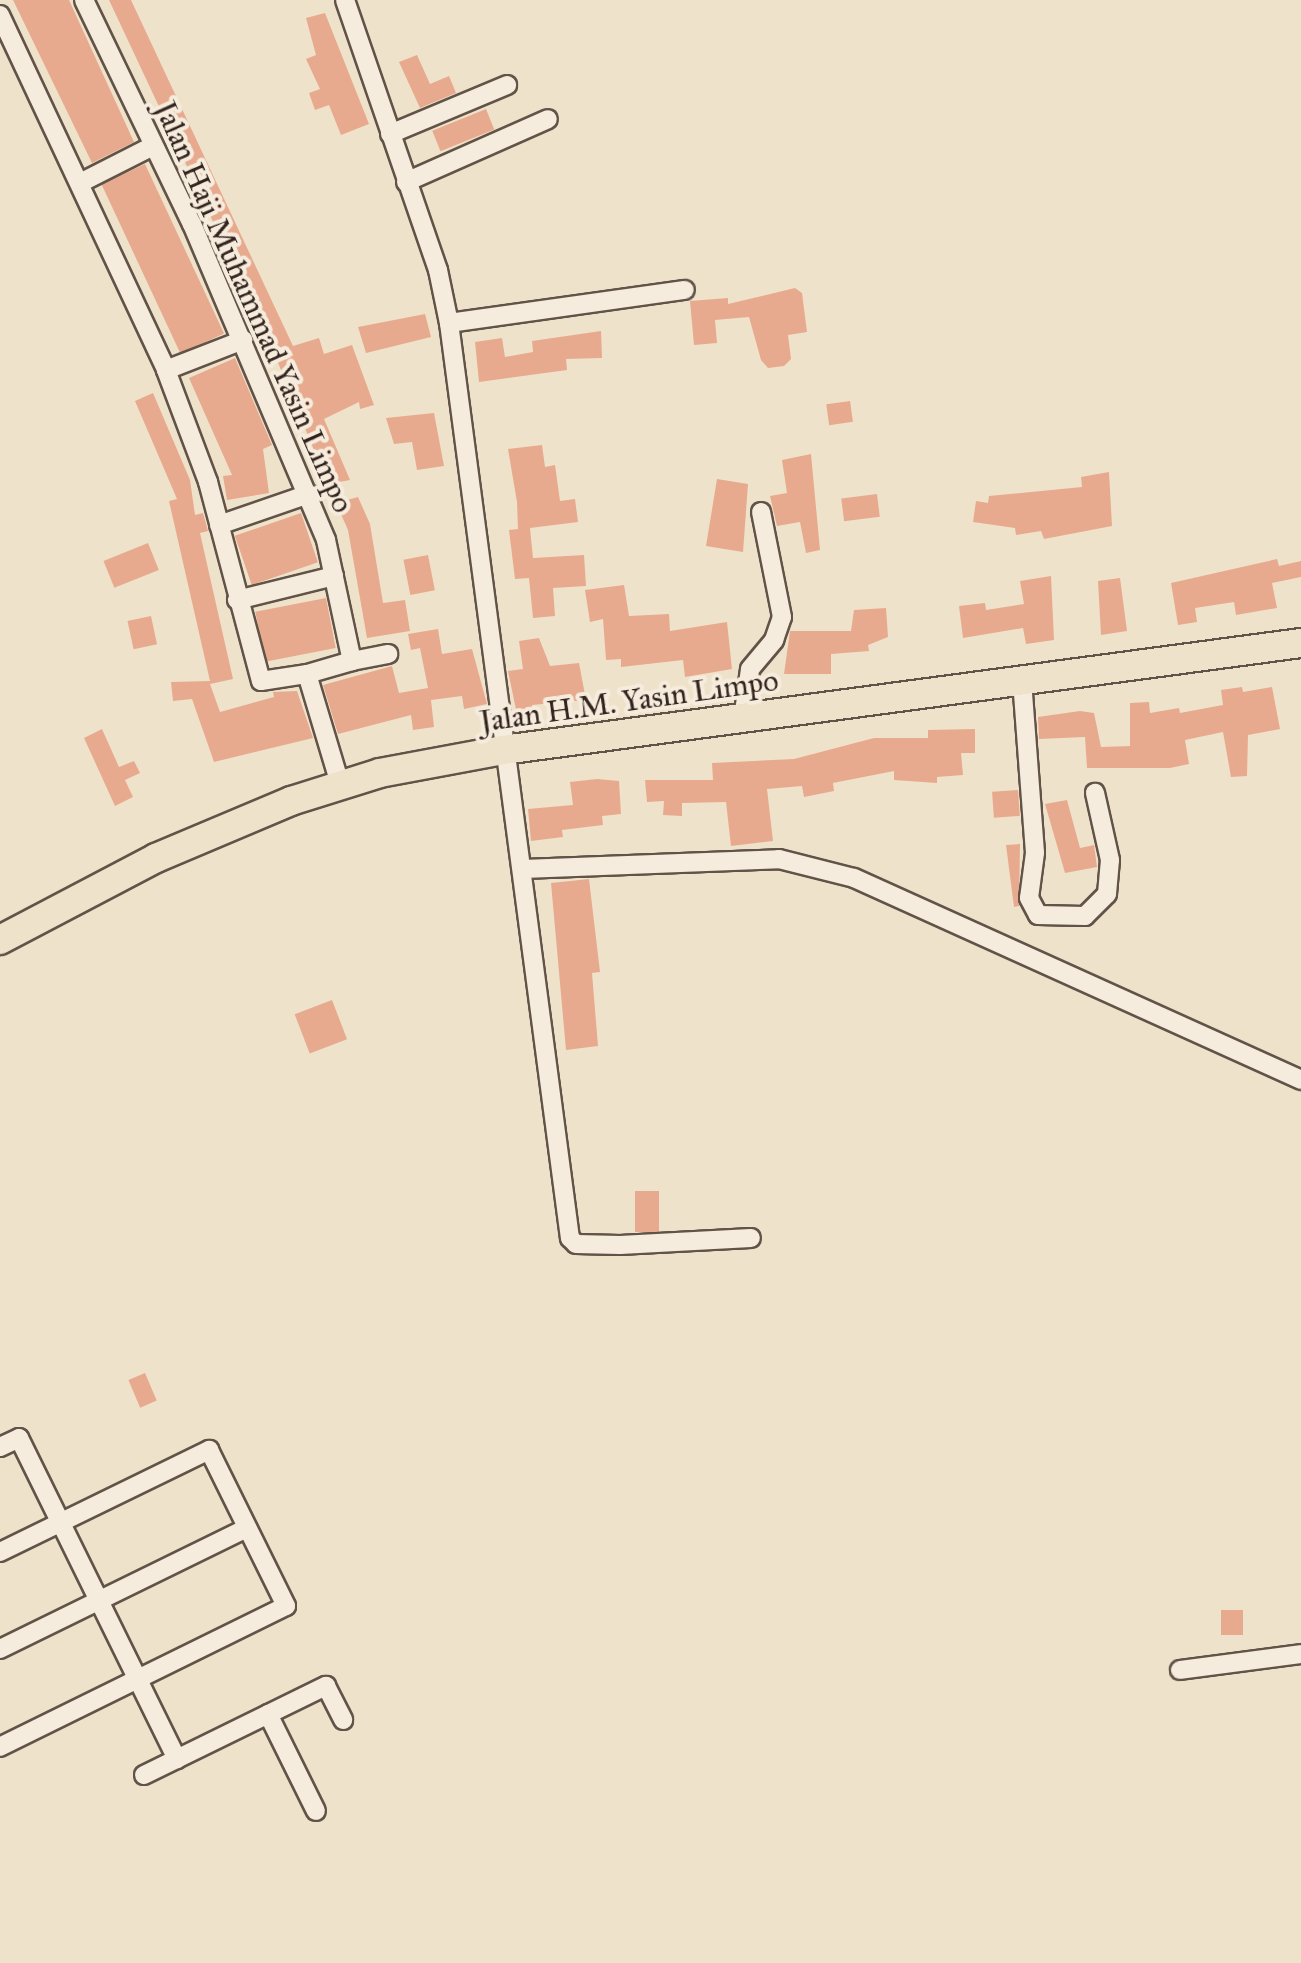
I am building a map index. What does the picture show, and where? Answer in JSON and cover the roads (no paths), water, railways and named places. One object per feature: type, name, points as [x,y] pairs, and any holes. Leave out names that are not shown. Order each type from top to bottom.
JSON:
[{"type":"main road","name":"Jalan H.M. Yasin Limpo","points":[[0,940],[156,858],[340,784],[503,750],[1301,642]]},
{"type":"street","name":"Jalan Haji Muhammad Yasin Limpo","points":[[84,0],[243,340],[310,494],[334,576],[352,661]]},
{"type":"street","points":[[346,0],[449,323],[477,495],[503,750],[572,1242],[687,1244],[752,1238]]},
{"type":"street","points":[[0,15],[166,370],[219,525],[261,681],[388,654]]},
{"type":"street","points":[[390,134],[507,85]]},
{"type":"street","points":[[406,182],[548,119]]},
{"type":"street","points":[[80,183],[153,146]]},
{"type":"street","points":[[449,323],[685,290]]},
{"type":"street","points":[[166,370],[243,340]]},
{"type":"street","points":[[219,525],[310,494]]},
{"type":"street","points":[[743,719],[750,669],[781,627],[761,512]]},
{"type":"street","points":[[237,600],[334,576]]},
{"type":"street","points":[[306,674],[340,784]]},
{"type":"street","points":[[1022,680],[1035,853],[1029,898],[1038,915],[1084,916],[1107,894],[1110,860],[1095,793]]},
{"type":"street","points":[[522,869],[779,860],[854,878],[1301,1080]]},
{"type":"street","points":[[0,1448],[19,1438],[177,1759]]},
{"type":"street","points":[[0,1552],[208,1450],[286,1606],[0,1746]]},
{"type":"street","points":[[0,1650],[247,1528]]},
{"type":"street","points":[[1180,1670],[1301,1654]]},
{"type":"street","points":[[144,1775],[326,1686],[343,1720]]},
{"type":"street","points":[[268,1714],[316,1811]]}]
